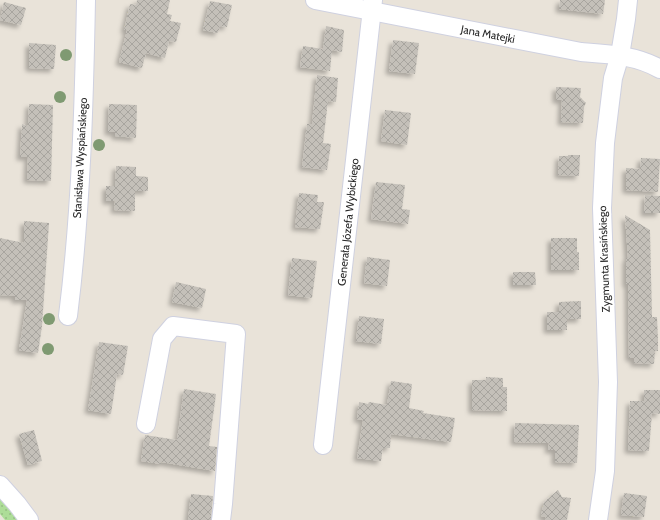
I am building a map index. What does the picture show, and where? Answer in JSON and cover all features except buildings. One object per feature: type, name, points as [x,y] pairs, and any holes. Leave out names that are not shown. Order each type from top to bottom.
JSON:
[{"type":"street","name":"Stanisława Wyspiańskiego","points":[[68,316],[73,276],[77,218],[86,51],[86,0]]},
{"type":"street","name":"Jana Matejki","points":[[315,0],[372,6],[581,52],[620,55],[651,64],[660,69]]},
{"type":"street","name":"Zygmunta Krasińskiego","points":[[598,520],[605,471],[608,382],[602,208],[606,136],[613,78],[620,55],[628,0]]},
{"type":"street","name":"Generała Józefa Wybickiego","points":[[323,445],[372,6]]},
{"type":"street","points":[[146,424],[162,339],[174,326],[236,334],[224,504],[221,520]]},
{"type":"street","points":[[0,485],[29,520]]},
{"type":"green space","points":[[0,497],[19,520],[5,520],[0,514]]}]
